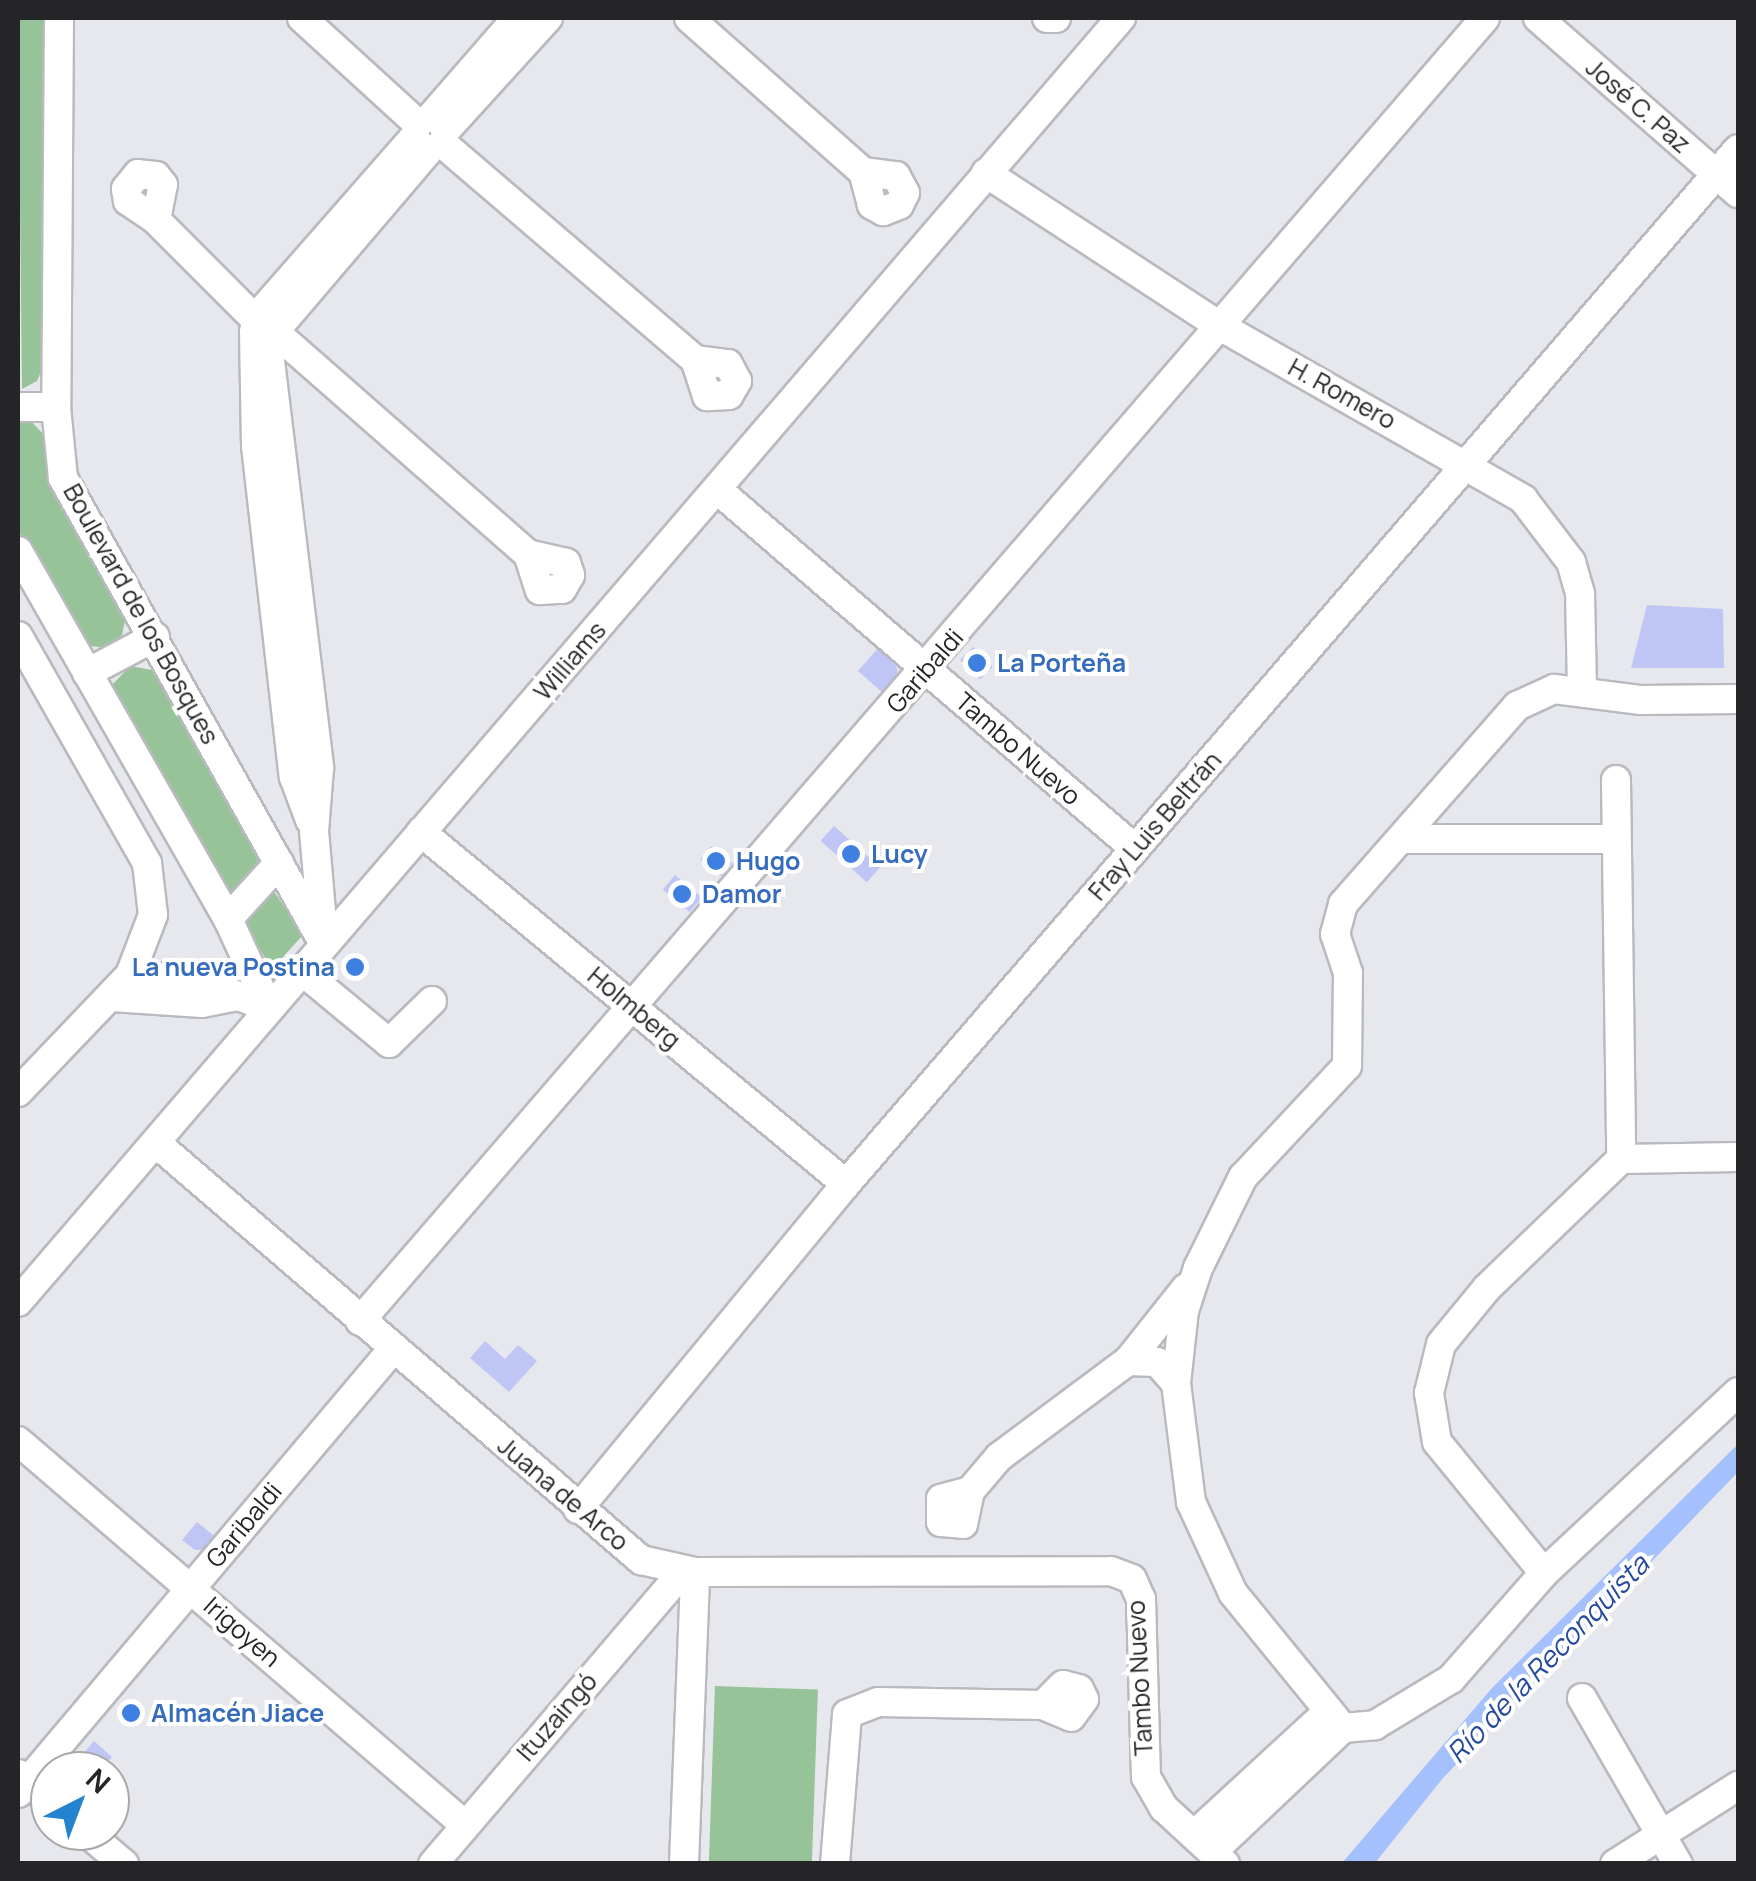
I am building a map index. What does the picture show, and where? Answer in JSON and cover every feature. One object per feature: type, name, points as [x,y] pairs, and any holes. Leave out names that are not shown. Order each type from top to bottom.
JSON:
[{"type":"street","name":"Boulevard de los Bosques","points":[[59,18],[56,407],[63,478],[155,636],[324,944]]},
{"type":"street","points":[[302,18],[695,360]]},
{"type":"street","points":[[324,944],[314,831],[319,768],[266,326],[430,133],[517,18]]},
{"type":"street","points":[[430,133],[548,18]]},
{"type":"street","points":[[689,18],[863,172]]},
{"type":"street","points":[[1047,18],[1056,18]]},
{"type":"street","name":"Williams","points":[[18,1302],[268,1008],[719,491],[1120,18]]},
{"type":"street","name":"Garibaldi","points":[[360,1321],[1486,18]]},
{"type":"street","name":"José C. Paz","points":[[1538,18],[1738,194]]},
{"type":"street","name":"Fray Luis Beltrán","points":[[578,1509],[846,1184],[1738,149]]},
{"type":"street","name":"H. Romero","points":[[986,172],[1220,326],[1523,499],[1570,562],[1580,594],[1568,690]]},
{"type":"street","points":[[156,220],[266,326],[528,554]]},
{"type":"street","points":[[18,407],[56,407]]},
{"type":"street","name":"Tambo Nuevo","points":[[719,491],[1135,850]]},
{"type":"street","points":[[18,551],[228,919],[268,1008]]},
{"type":"street","points":[[18,636],[147,863],[154,915],[121,986],[18,1092]]},
{"type":"street","points":[[87,673],[155,636]]},
{"type":"street","points":[[1738,699],[1641,700],[1568,690],[1517,706],[1404,839],[1342,904],[1336,920],[1348,973],[1347,1066],[1243,1178],[1198,1268],[1184,1311],[1176,1383],[1180,1452],[1209,1551],[1253,1619],[1336,1720],[1374,1725],[1451,1678],[1544,1572],[1738,1392]]},
{"type":"street","points":[[1616,780],[1621,1159]]},
{"type":"street","name":"Holmberg","points":[[421,832],[846,1184]]},
{"type":"street","points":[[1404,839],[1614,839]]},
{"type":"street","points":[[228,919],[279,863]]},
{"type":"street","points":[[302,971],[389,1043],[432,1000]]},
{"type":"street","points":[[121,986],[203,982],[268,1008]]},
{"type":"street","name":"Juana de Arco","points":[[156,1144],[641,1560],[689,1572],[1112,1571],[1132,1580]]},
{"type":"street","points":[[1544,1572],[1445,1456],[1429,1412],[1431,1374],[1460,1316],[1621,1159],[1738,1157]]},
{"type":"street","points":[[970,1491],[1036,1426],[1128,1361],[1198,1268]]},
{"type":"street","name":"Garibaldi","points":[[21,1783],[393,1349]]},
{"type":"street","points":[[1128,1361],[1157,1362],[1176,1383]]},
{"type":"street","name":"Irigoyen","points":[[18,1441],[466,1825]]},
{"type":"street","points":[[684,1864],[689,1572]]},
{"type":"street","name":"Ituzaingó","points":[[432,1864],[689,1572]]},
{"type":"street","name":"Tambo Nuevo","points":[[1132,1580],[1141,1599],[1146,1777],[1164,1808],[1211,1850]]},
{"type":"street","points":[[1582,1698],[1678,1864]]},
{"type":"street","points":[[835,1864],[846,1714],[878,1702],[1044,1705]]},
{"type":"street","points":[[1211,1850],[1336,1720]]},
{"type":"street","points":[[1615,1864],[1738,1786]]},
{"type":"green space","points":[[18,18],[43,18],[45,362],[37,381],[22,389]]},
{"type":"green space","points":[[18,417],[28,418],[43,434],[53,489],[125,621],[122,635],[106,648],[91,646],[77,634],[18,530]]},
{"type":"green space","points":[[130,666],[158,671],[260,857],[239,893],[224,891],[113,697],[113,684]]},
{"type":"green space","points":[[273,890],[303,935],[272,969],[244,924]]},
{"type":"green space","points":[[715,1686],[818,1690],[812,1864],[709,1863]]},
{"type":"water","name":"Río de la Reconquista","points":[[1738,1444],[1738,1472],[1443,1778],[1375,1863],[1342,1863],[1492,1688]]},
{"type":"building","points":[[1647,605],[1723,609],[1724,668],[1631,668]]},
{"type":"building","points":[[880,646],[895,659],[898,675],[883,693],[858,671]]},
{"type":"building","name":"La Porteña","points":[[973,647],[993,667],[980,680],[960,660]]},
{"type":"building","name":"Lucy","points":[[834,826],[880,867],[867,882],[821,841]]},
{"type":"building","name":"Hugo","points":[[711,846],[732,863],[721,876],[700,859]]},
{"type":"building","name":"Damor","points":[[675,875],[702,897],[690,912],[663,890]]},
{"type":"building","points":[[485,1341],[505,1359],[518,1345],[537,1361],[509,1392],[470,1358]]},
{"type":"building","points":[[197,1522],[218,1539],[210,1549],[195,1550],[182,1540]]},
{"type":"building","name":"Almacén Jiace","points":[[128,1699],[146,1714],[135,1727],[117,1712]]},
{"type":"building","points":[[94,1741],[105,1751],[86,1751]]},
{"type":"place","name":"La Porteña","points":[[977,663]]},
{"type":"place","name":"Lucy","points":[[851,854]]},
{"type":"place","name":"Hugo","points":[[716,861]]},
{"type":"place","name":"Damor","points":[[682,894]]},
{"type":"place","name":"La nueva Postina","points":[[355,967]]},
{"type":"place","name":"Almacén Jiace","points":[[131,1713]]}]
